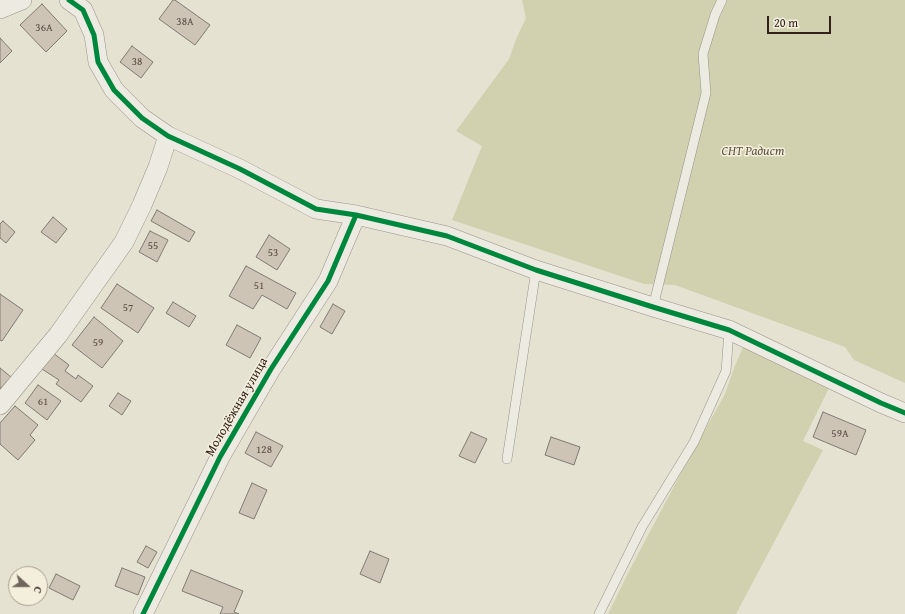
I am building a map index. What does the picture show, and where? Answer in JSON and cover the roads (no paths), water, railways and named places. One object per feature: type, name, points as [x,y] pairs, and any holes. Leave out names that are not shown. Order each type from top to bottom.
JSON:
[{"type":"street","points":[[0,9],[22,0]]},
{"type":"street","points":[[69,0],[82,10],[94,35],[98,62],[114,90],[142,118],[168,136],[240,169],[316,209],[356,215],[446,236],[536,270],[729,330],[905,413]]},
{"type":"street","points":[[0,405],[58,335],[124,242],[158,167],[168,136]]},
{"type":"street","name":"Молодёжная улица","points":[[143,614],[220,457],[271,369],[328,281],[356,215]]},
{"type":"lane","points":[[653,307],[706,93],[703,54],[715,14],[722,0]]},
{"type":"lane","points":[[507,459],[536,270]]},
{"type":"lane","points":[[599,614],[642,527],[694,442],[726,371],[729,330]]},
{"type":"park label","name":"СНТ Радист","points":[[753,152]]}]
